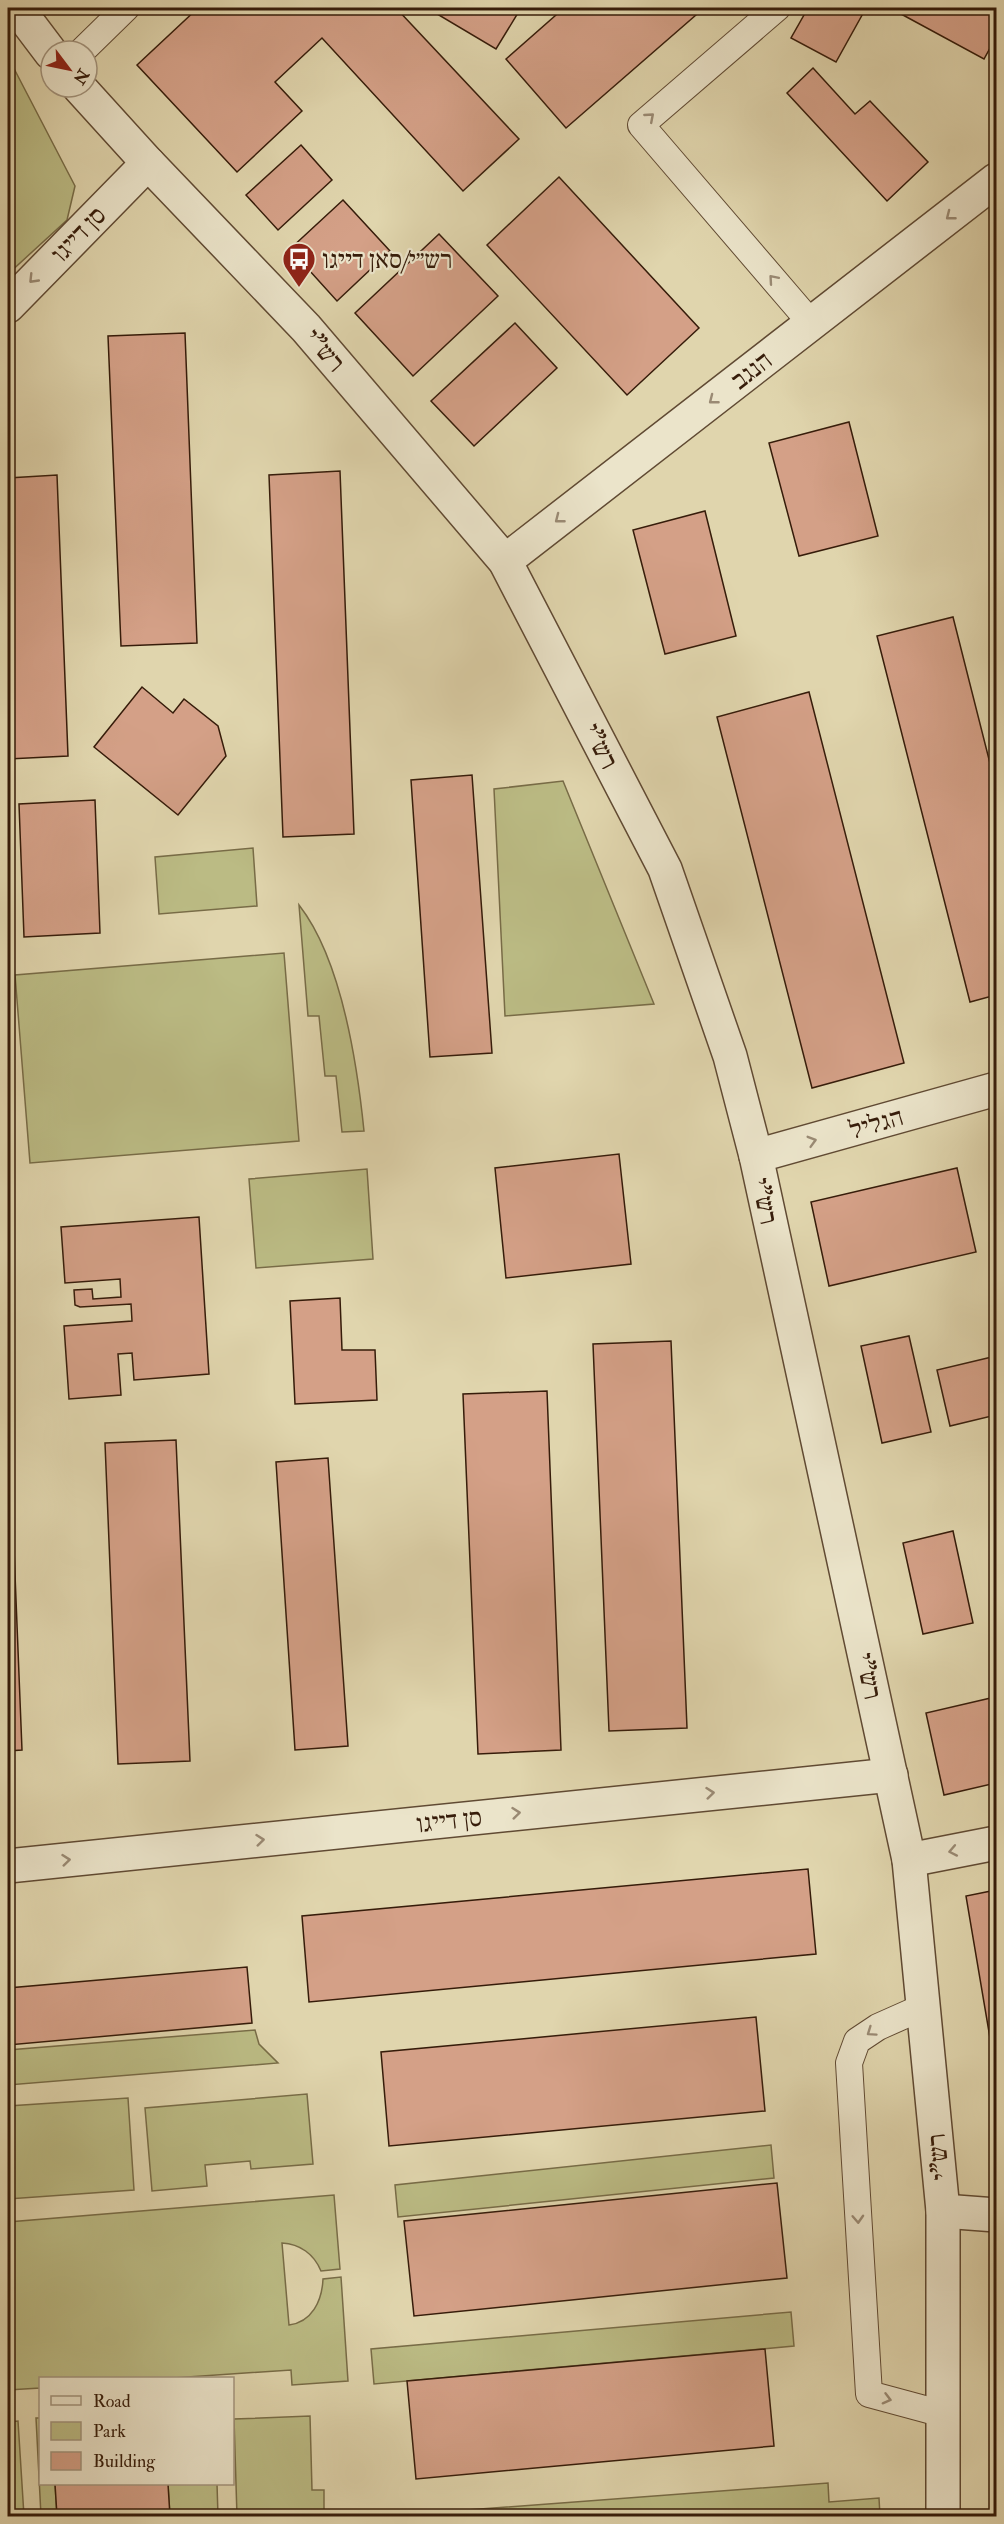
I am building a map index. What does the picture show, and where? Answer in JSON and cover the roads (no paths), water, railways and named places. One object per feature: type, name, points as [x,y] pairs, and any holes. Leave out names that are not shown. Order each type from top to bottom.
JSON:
[{"type":"street","points":[[17,8],[40,39]]},
{"type":"street","name":"רש\"י","points":[[90,99],[306,328],[506,561],[665,869],[730,1056],[756,1156],[909,1860],[943,2211],[943,2517]]},
{"type":"street","name":"סן דייגו","points":[[8,306],[148,163]]},
{"type":"street","name":"הנגב","points":[[506,561],[996,180]]},
{"type":"street","name":"הגליל","points":[[756,1156],[996,1089]]},
{"type":"street","name":"סן דייגו","points":[[8,1866],[891,1775]]},
{"type":"street","points":[[909,1860],[996,1843]]},
{"type":"street","points":[[943,2211],[996,2215]]},
{"type":"lane","points":[[94,39],[126,8]]},
{"type":"lane","points":[[777,8],[641,125],[812,323]]},
{"type":"lane","points":[[923,2007],[878,2027],[857,2042],[849,2063],[868,2394],[943,2414]]},
{"type":"place","name":"רש״י/סאן דייגו","points":[[299,288]]}]
